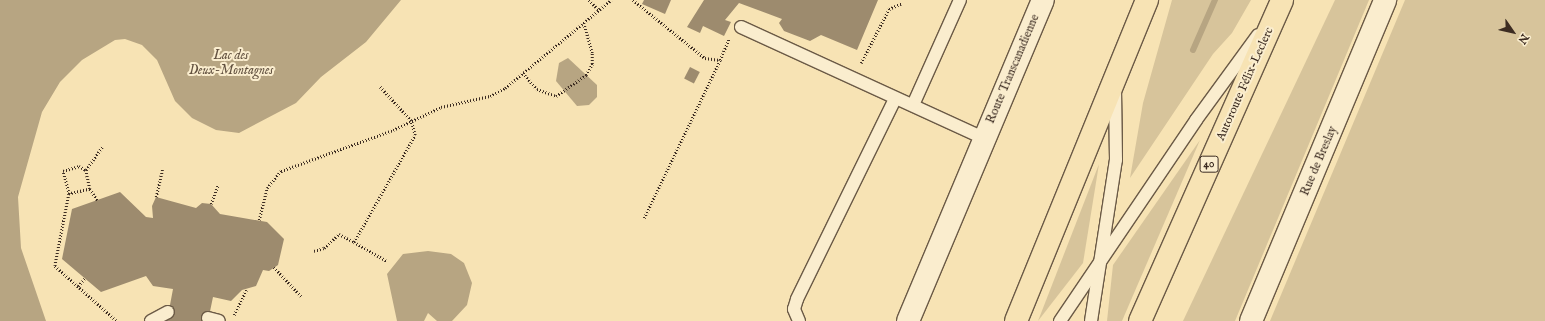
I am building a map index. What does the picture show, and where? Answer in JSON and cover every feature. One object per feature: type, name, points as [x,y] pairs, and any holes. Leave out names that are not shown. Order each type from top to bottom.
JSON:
[{"type":"highway","points":[[1115,74],[1139,0]]},
{"type":"highway","points":[[1016,321],[1115,74],[1147,0]]},
{"type":"highway","name":"Autoroute Félix-Leclerc","points":[[1140,321],[1281,2]]},
{"type":"street","name":"Route Transcanadienne","points":[[908,321],[983,138],[1043,0]]},
{"type":"street","name":"Rue de Breslay","points":[[1251,321],[1386,0]]},
{"type":"lane","points":[[913,105],[960,0]]},
{"type":"lane","points":[[1060,321],[1101,259],[1281,2]]},
{"type":"lane","points":[[741,27],[895,99],[913,105],[983,138]]},
{"type":"lane","points":[[1091,321],[1116,160],[1115,74]]},
{"type":"lane","points":[[799,321],[794,309],[798,299],[895,99]]},
{"type":"lane","points":[[151,321],[168,312]]},
{"type":"path","points":[[589,0],[599,10]]},
{"type":"path","points":[[259,220],[267,188],[281,171],[411,121],[441,107],[490,96],[523,73],[611,0]]},
{"type":"path","points":[[633,0],[666,23],[702,56],[720,60]]},
{"type":"path","points":[[866,51],[889,9],[902,4]]},
{"type":"path","points":[[523,73],[546,94],[562,92],[586,75],[592,64],[592,53],[583,22]]},
{"type":"path","points":[[644,218],[736,25],[741,27]]},
{"type":"path","points":[[354,242],[415,135],[411,121],[379,86]]},
{"type":"path","points":[[86,170],[102,147]]},
{"type":"path","points":[[98,200],[90,188],[86,170],[80,166],[62,171],[69,194],[55,266],[117,321]]},
{"type":"path","points":[[156,198],[162,170]]},
{"type":"path","points":[[211,204],[218,185]]},
{"type":"path","points":[[69,194],[90,188]]},
{"type":"path","points":[[314,251],[324,248],[340,234],[387,261]]},
{"type":"path","points":[[274,267],[301,296]]},
{"type":"path","points":[[78,286],[85,278]]},
{"type":"path","points":[[235,313],[246,290]]},
{"type":"shaded area","points":[[1172,0],[1251,0],[1232,33],[1213,54],[1130,178],[1143,103]]},
{"type":"shaded area","points":[[1335,0],[1369,0],[1235,321],[1183,321]]},
{"type":"shaded area","points":[[1405,0],[1545,0],[1545,321],[1270,321]]},
{"type":"shaded area","points":[[1200,140],[1122,321],[1107,321],[1113,265]]},
{"type":"shaded area","points":[[1099,164],[1083,263],[1038,321]]},
{"type":"water","name":"Lac des Deux-Montagnes","points":[[0,0],[401,0],[366,42],[321,77],[296,103],[239,133],[216,130],[192,118],[175,101],[157,60],[142,45],[125,39],[115,40],[82,60],[60,82],[42,112],[18,197],[21,248],[46,321],[0,321]]},
{"type":"water","points":[[568,58],[597,85],[597,97],[589,105],[577,106],[556,81],[559,63]]},
{"type":"water","points":[[428,251],[451,254],[464,263],[472,283],[467,305],[452,321],[437,321],[428,313],[424,321],[397,321],[387,274],[403,254]]},
{"type":"building","points":[[644,0],[671,0],[665,14],[642,4]]},
{"type":"building","points":[[704,0],[878,0],[857,50],[821,35],[810,41],[784,31],[779,23],[782,19],[739,3],[725,20],[731,22],[724,36],[703,26],[700,33],[687,27]]},
{"type":"building","points":[[690,67],[700,72],[694,84],[684,79]]},
{"type":"building","points":[[120,192],[146,217],[153,218],[152,206],[156,197],[196,208],[202,203],[211,204],[220,214],[267,222],[284,239],[278,265],[269,271],[263,270],[256,286],[242,290],[231,301],[213,297],[208,321],[167,321],[173,289],[153,286],[146,276],[101,292],[62,259],[72,209]]},
{"type":"waterway","points":[[1193,50],[1215,0]]}]
